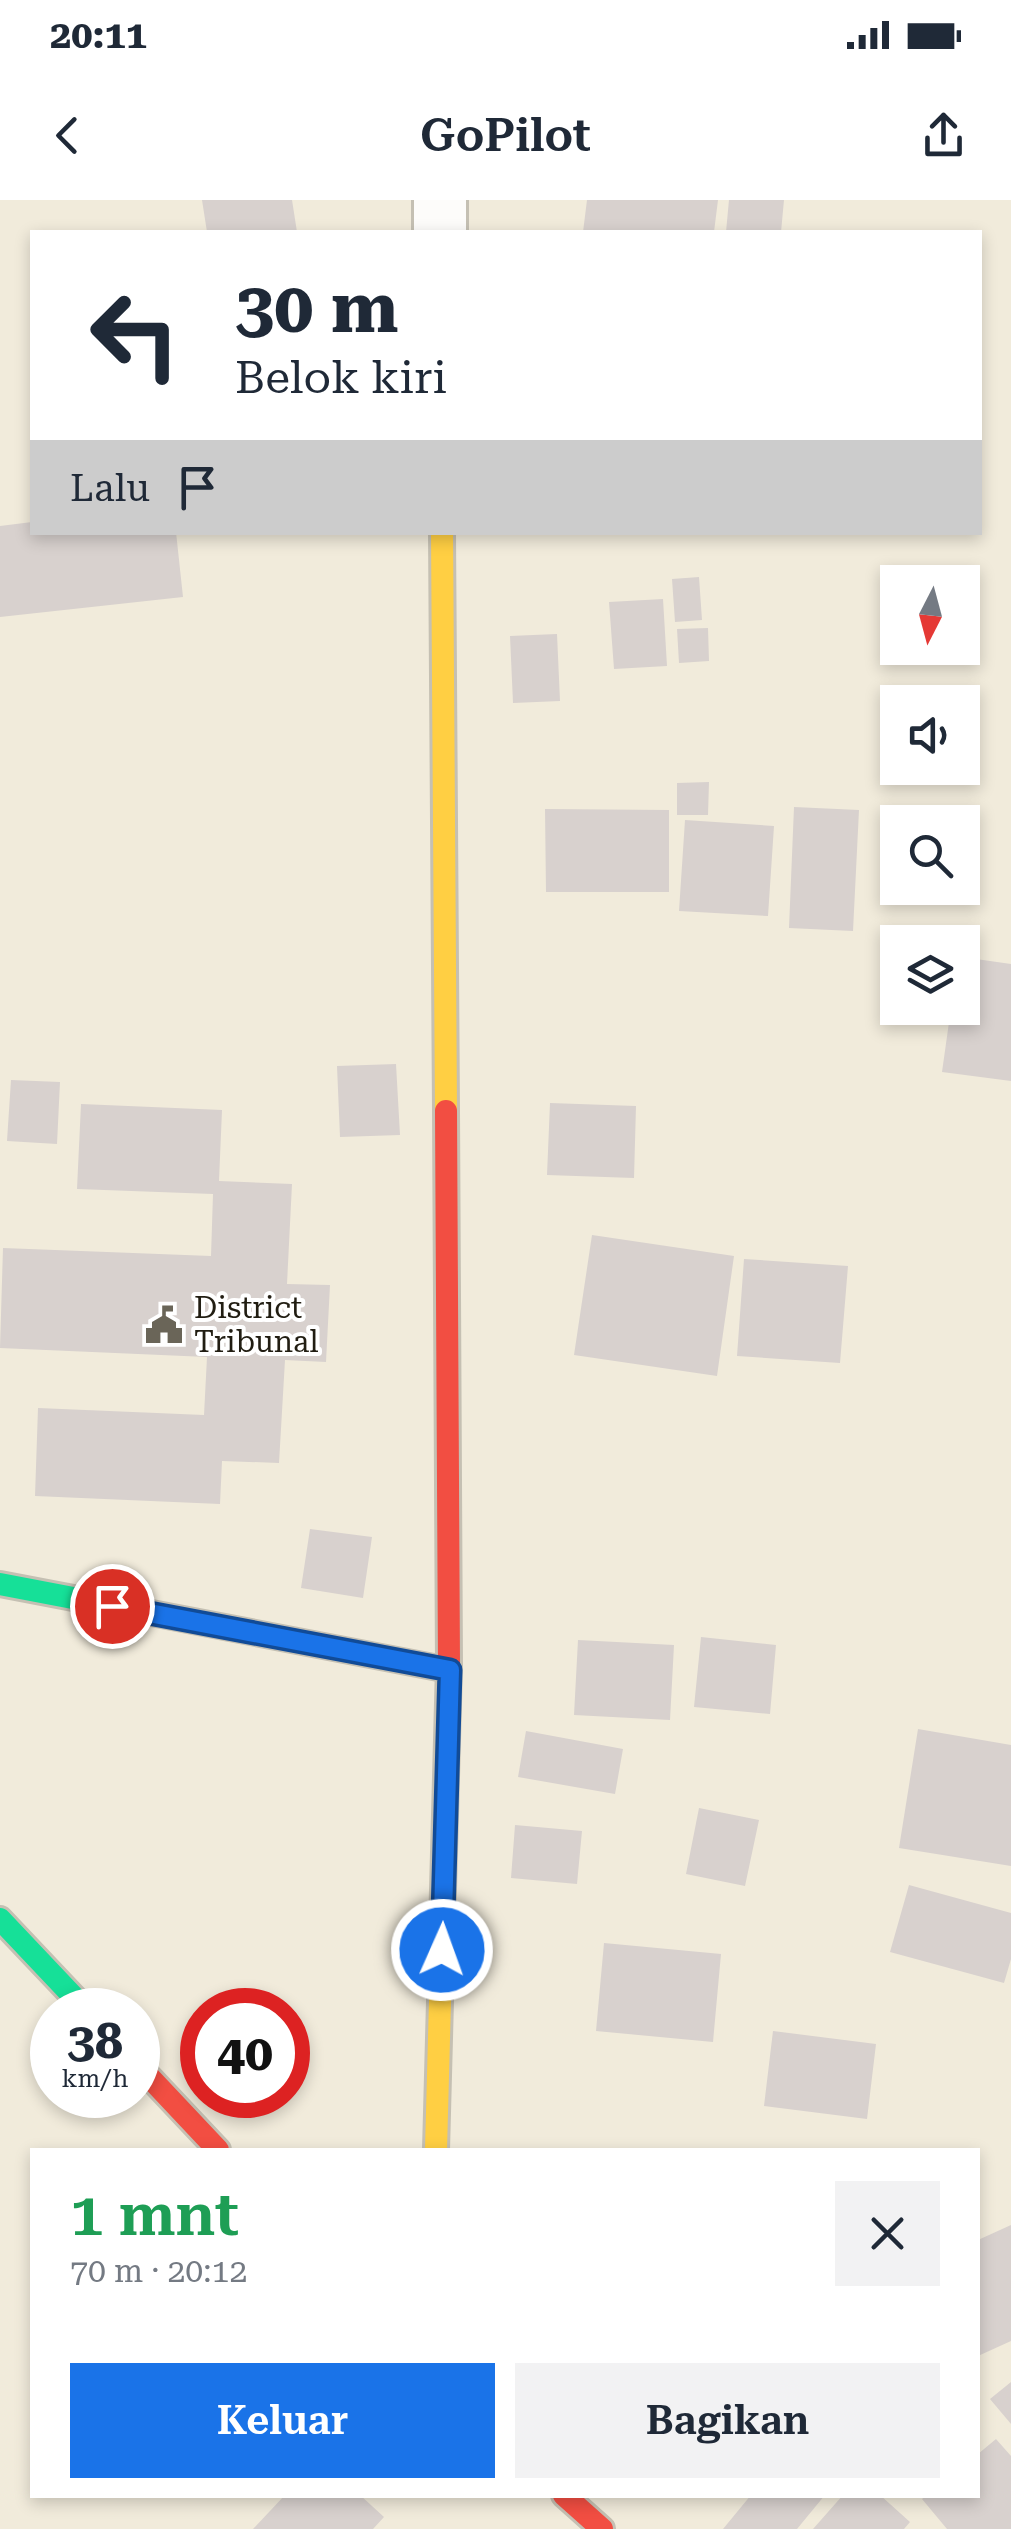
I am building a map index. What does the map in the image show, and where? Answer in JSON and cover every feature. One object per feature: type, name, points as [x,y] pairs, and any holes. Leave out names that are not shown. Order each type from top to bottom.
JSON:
[{"type":"street","points":[[440,200],[440,230]]},
{"type":"street","points":[[436,2148],[450,1670],[442,535]]},
{"type":"street","points":[[0,1584],[450,1670]]},
{"type":"street","points":[[0,1919],[65,1988]]},
{"type":"street","points":[[160,2088],[216,2148]]},
{"type":"street","points":[[567,2498],[602,2529]]},
{"type":"building","points":[[202,200],[292,200],[297,230],[207,230]]},
{"type":"building","points":[[587,200],[718,200],[714,230],[583,230]]},
{"type":"building","points":[[729,200],[784,200],[781,230],[726,230]]},
{"type":"building","points":[[30,522],[30,535],[176,535],[183,597],[0,617],[0,526]]},
{"type":"building","points":[[699,577],[702,620],[675,622],[672,579]]},
{"type":"building","points":[[663,599],[667,666],[614,669],[609,602]]},
{"type":"building","points":[[708,628],[709,661],[679,663],[677,629]]},
{"type":"building","points":[[557,634],[560,701],[513,703],[510,636]]},
{"type":"building","points":[[709,782],[708,815],[677,815],[677,783]]},
{"type":"building","points":[[794,807],[859,810],[853,931],[789,928]]},
{"type":"building","points":[[545,809],[669,810],[669,892],[546,892]]},
{"type":"building","points":[[685,820],[774,826],[768,916],[679,911]]},
{"type":"building","points":[[980,960],[1011,964],[1011,1081],[942,1072],[949,1025],[980,1025]]},
{"type":"building","points":[[396,1064],[400,1135],[340,1137],[337,1066]]},
{"type":"building","points":[[11,1080],[60,1082],[57,1144],[7,1141]]},
{"type":"building","points":[[550,1103],[636,1106],[634,1178],[547,1175]]},
{"type":"building","name":"District Tribunal","points":[[81,1104],[222,1110],[219,1181],[292,1184],[287,1284],[330,1285],[326,1362],[285,1360],[279,1463],[222,1461],[220,1504],[35,1496],[38,1408],[204,1415],[207,1357],[0,1348],[3,1248],[211,1256],[213,1194],[77,1189]]},
{"type":"building","points":[[592,1235],[734,1256],[717,1376],[574,1355]]},
{"type":"building","points":[[744,1259],[848,1266],[840,1363],[737,1356]]},
{"type":"building","points":[[310,1529],[372,1537],[363,1598],[301,1588]]},
{"type":"building","points":[[701,1637],[776,1645],[770,1714],[694,1707]]},
{"type":"building","points":[[578,1640],[674,1645],[670,1720],[574,1715]]},
{"type":"building","points":[[918,1729],[1011,1745],[1011,1866],[899,1848]]},
{"type":"building","points":[[526,1731],[623,1749],[615,1794],[518,1777]]},
{"type":"building","points":[[699,1808],[759,1820],[745,1886],[686,1874]]},
{"type":"building","points":[[515,1825],[582,1831],[577,1884],[511,1878]]},
{"type":"building","points":[[909,1885],[1011,1913],[1011,1959],[1004,1983],[890,1952]]},
{"type":"building","points":[[604,1943],[721,1954],[713,2042],[596,2031]]},
{"type":"building","points":[[773,2031],[876,2044],[867,2119],[764,2106]]},
{"type":"building","points":[[1011,2225],[1011,2341],[980,2355],[980,2239]]},
{"type":"building","points":[[1011,2382],[1011,2424],[990,2399]]},
{"type":"building","points":[[996,2439],[1011,2456],[1011,2529],[947,2529],[922,2499],[980,2498],[980,2452]]},
{"type":"building","points":[[282,2498],[363,2498],[384,2517],[373,2529],[253,2529]]},
{"type":"building","points":[[749,2498],[823,2498],[797,2529],[723,2529]]},
{"type":"building","points":[[840,2498],[883,2498],[910,2522],[904,2529],[813,2529]]},
{"type":"traffic: fast","points":[[0,1584],[449,1670]]},
{"type":"traffic: fast","points":[[0,1919],[65,1988]]},
{"type":"traffic: slow","points":[[442,535],[446,1111]]},
{"type":"traffic: slow","points":[[436,2148],[449,1666]]},
{"type":"traffic: jam","points":[[446,1111],[449,1666]]},
{"type":"traffic: jam","points":[[160,2088],[216,2148]]},
{"type":"traffic: jam","points":[[567,2498],[602,2529]]},
{"type":"place","name":"District Tribunal","points":[[164,1325]]},
{"type":"route","points":[[112,1606],[450,1670],[442,1950]]}]
